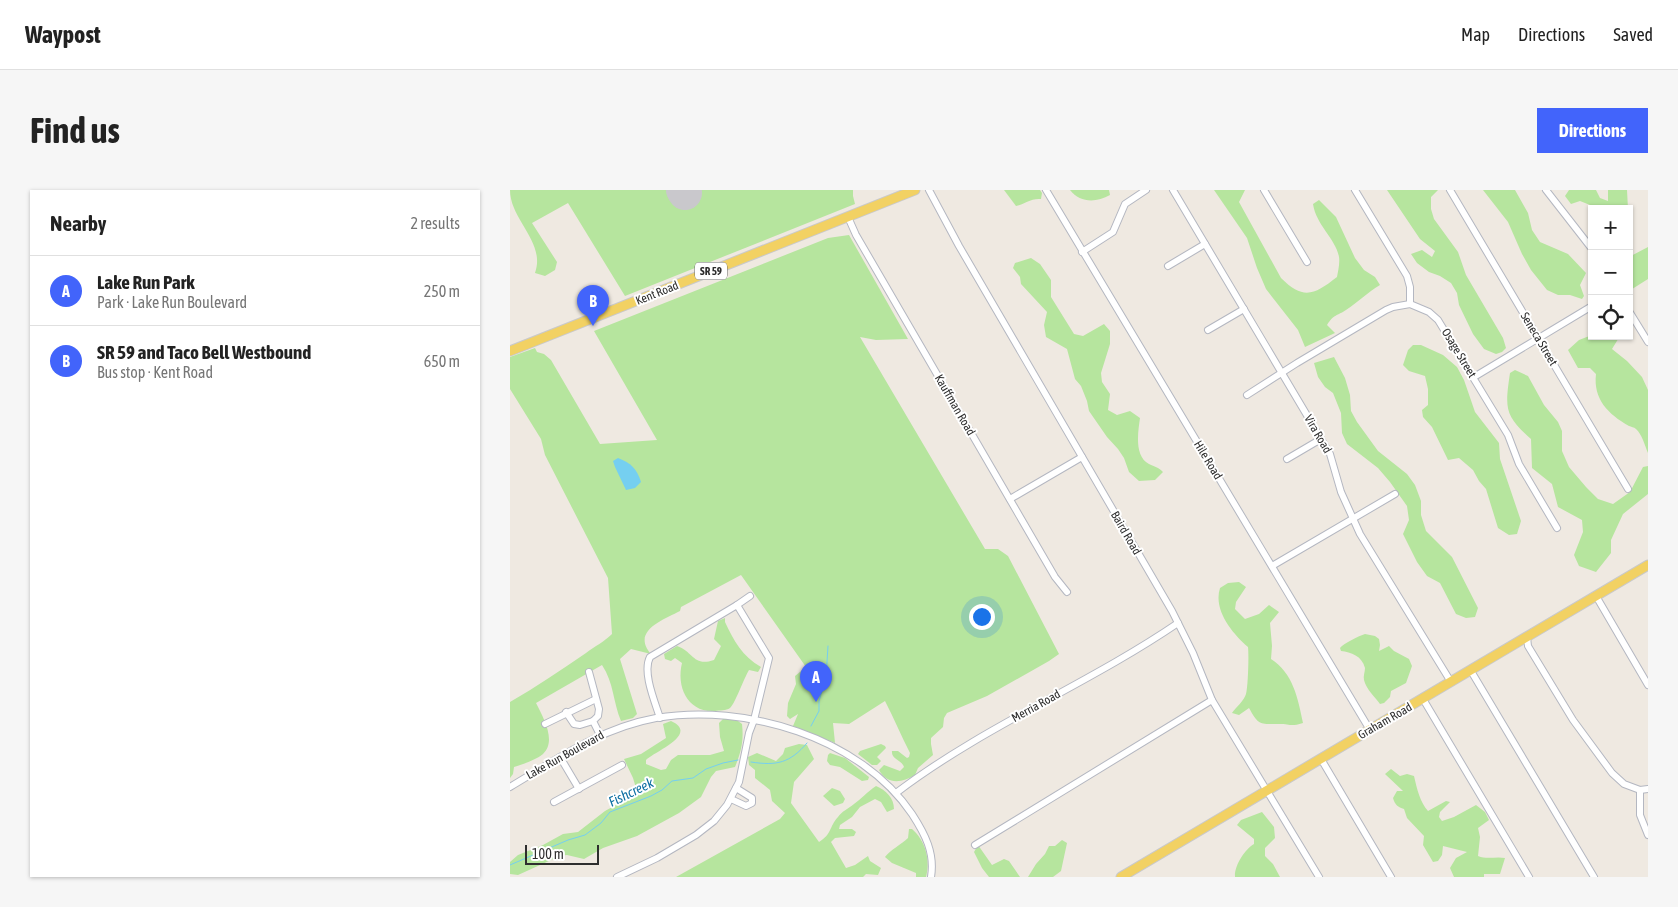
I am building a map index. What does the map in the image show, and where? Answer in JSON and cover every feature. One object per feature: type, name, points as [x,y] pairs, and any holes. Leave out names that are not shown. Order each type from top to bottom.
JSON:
[{"type":"main road","name":"Kent Road","points":[[510,351],[915,190]]},
{"type":"main road","name":"Graham Road","points":[[1121,877],[1648,565]]},
{"type":"street","name":"Baird Road","points":[[929,190],[1178,624],[1193,653],[1212,700],[1319,877]]},
{"type":"street","name":"Hile Road","points":[[1046,190],[1370,730]]},
{"type":"street","points":[[1082,252],[1113,232],[1125,204],[1146,190]]},
{"type":"street","name":"Vira Road","points":[[1173,190],[1333,461],[1341,492],[1360,534],[1451,682]]},
{"type":"street","points":[[1264,190],[1307,262]]},
{"type":"street","points":[[1247,395],[1386,310],[1410,304],[1410,287],[1407,276],[1355,190]]},
{"type":"street","name":"Seneca Street","points":[[1450,190],[1628,488]]},
{"type":"street","points":[[1546,190],[1588,244]]},
{"type":"street","name":"Kauffman Road","points":[[848,217],[856,235],[1055,578],[1067,592]]},
{"type":"street","points":[[1168,266],[1205,244]]},
{"type":"street","name":"Osage Street","points":[[1410,304],[1429,312],[1438,320],[1508,435],[1519,464],[1556,528]]},
{"type":"street","points":[[1474,377],[1588,308]]},
{"type":"street","points":[[1208,330],[1244,309]]},
{"type":"street","points":[[1633,318],[1648,342]]},
{"type":"street","points":[[1287,459],[1321,439]]},
{"type":"street","points":[[1010,499],[1082,457]]},
{"type":"street","points":[[1272,566],[1395,494]]},
{"type":"street","points":[[660,718],[648,677],[647,666],[650,657],[750,596]]},
{"type":"street","points":[[1596,596],[1648,685]]},
{"type":"street","points":[[618,877],[657,858],[696,835],[714,821],[736,788],[742,771],[749,733],[769,658],[737,605]]},
{"type":"street","name":"Merria Road","points":[[896,792],[944,758],[1106,667],[1178,624]]},
{"type":"street","points":[[1527,637],[1527,643],[1533,655],[1588,742],[1624,784],[1640,790],[1648,789]]},
{"type":"street","points":[[1471,671],[1594,877]]},
{"type":"street","points":[[566,712],[574,724],[580,725],[592,721],[598,716],[599,709],[589,672]]},
{"type":"street","points":[[545,724],[566,712],[596,699]]},
{"type":"street","points":[[1423,699],[1529,877]]},
{"type":"street","points":[[975,845],[1212,700]]},
{"type":"street","name":"Lake Run Boulevard","points":[[510,787],[600,735],[622,726],[660,718],[709,715],[754,720],[799,732],[834,747],[872,771],[896,792],[919,824],[928,844],[932,861],[931,877]]},
{"type":"street","points":[[592,721],[600,735]]},
{"type":"street","points":[[560,757],[579,790]]},
{"type":"street","points":[[1321,759],[1391,877]]},
{"type":"street","points":[[554,802],[622,765]]},
{"type":"street","points":[[730,799],[746,806],[752,803],[752,798],[736,788]]},
{"type":"street","points":[[1640,790],[1640,814],[1648,834]]},
{"type":"green space","points":[[510,190],[676,190],[679,196],[693,190],[853,190],[855,204],[625,296],[568,203],[532,223],[557,262],[555,270],[545,276],[535,273],[536,251],[515,211]]},
{"type":"green space","points":[[1004,190],[1040,190],[1042,193],[1041,199],[1031,200],[1016,206]]},
{"type":"green space","points":[[1070,190],[1109,190],[1110,195],[1105,198],[1088,200],[1078,197]]},
{"type":"green space","points":[[1214,190],[1245,190],[1239,202],[1281,278],[1296,290],[1303,292],[1316,291],[1337,277],[1339,257],[1337,250],[1318,219],[1313,204],[1319,200],[1336,217],[1355,258],[1364,270],[1375,277],[1380,285],[1332,319],[1327,325],[1335,333],[1305,347],[1298,330],[1266,289],[1247,238]]},
{"type":"green space","points":[[1387,190],[1438,190],[1431,197],[1431,209],[1434,219],[1458,252],[1466,275],[1503,338],[1506,348],[1502,352],[1496,354],[1484,349],[1473,334],[1459,305],[1457,293],[1451,283],[1429,272],[1417,263],[1411,254],[1422,250],[1432,257],[1435,251],[1420,239]]},
{"type":"green space","points":[[1483,190],[1515,190],[1528,213],[1532,230],[1540,242],[1568,254],[1586,273],[1580,285],[1584,296],[1582,299],[1570,295],[1558,295],[1547,290],[1531,270],[1508,222]]},
{"type":"green space","points":[[1569,190],[1596,190],[1600,198],[1608,201],[1608,190],[1627,190],[1628,205],[1590,205],[1580,201],[1571,204],[1565,196]]},
{"type":"green space","points":[[849,235],[908,339],[876,340],[860,337],[985,549],[998,549],[1008,556],[1059,654],[987,696],[947,713],[944,718],[943,727],[931,738],[933,755],[918,768],[915,775],[900,781],[890,780],[882,775],[879,770],[884,765],[900,771],[904,767],[893,756],[892,751],[898,751],[907,758],[910,753],[885,701],[849,724],[833,723],[835,743],[793,726],[798,714],[790,719],[787,716],[788,703],[796,684],[795,676],[806,667],[741,575],[681,607],[680,611],[652,627],[645,639],[646,646],[651,654],[631,649],[620,659],[637,714],[633,718],[621,721],[609,679],[602,665],[536,703],[549,736],[547,749],[537,758],[514,767],[510,778],[510,702],[603,642],[612,634],[608,578],[545,455],[541,439],[510,389],[510,357],[535,348],[537,352],[544,354],[551,360],[600,444],[657,440],[594,331],[828,238]]},
{"type":"green space","points":[[1648,247],[1648,279],[1633,288],[1633,255]]},
{"type":"green space","points":[[1031,258],[1040,264],[1051,280],[1051,297],[1074,334],[1083,336],[1104,324],[1110,331],[1110,344],[1101,373],[1102,382],[1110,394],[1108,410],[1117,415],[1130,411],[1140,418],[1138,443],[1141,455],[1149,464],[1163,472],[1155,480],[1139,481],[1129,472],[1124,458],[1089,411],[1081,386],[1075,379],[1067,349],[1046,337],[1044,325],[1047,312],[1021,284],[1020,277],[1013,268],[1015,263]]},
{"type":"green space","points":[[1588,337],[1588,340],[1618,340],[1612,349],[1642,377],[1648,390],[1648,453],[1638,431],[1615,416],[1604,405],[1597,391],[1596,374],[1590,368],[1578,368],[1568,350],[1579,340]]},
{"type":"green space","points":[[1413,345],[1421,345],[1443,355],[1457,367],[1464,380],[1475,412],[1499,443],[1500,459],[1521,521],[1517,534],[1509,535],[1498,528],[1486,489],[1473,470],[1459,458],[1448,460],[1432,427],[1423,417],[1422,410],[1428,405],[1428,389],[1425,376],[1409,371],[1403,365],[1408,350]]},
{"type":"green space","points":[[1334,357],[1345,378],[1350,395],[1351,411],[1378,451],[1407,474],[1415,485],[1421,501],[1421,515],[1426,531],[1452,557],[1478,608],[1475,617],[1466,618],[1456,614],[1440,583],[1427,576],[1417,562],[1403,534],[1409,520],[1407,506],[1378,468],[1347,444],[1342,433],[1341,413],[1333,393],[1325,387],[1318,377],[1314,363]]},
{"type":"green space","points":[[1515,370],[1528,376],[1544,405],[1558,422],[1562,431],[1562,451],[1569,467],[1598,499],[1613,504],[1630,492],[1643,467],[1648,466],[1648,494],[1623,514],[1611,540],[1611,553],[1596,572],[1579,566],[1574,555],[1583,532],[1582,520],[1558,507],[1552,484],[1532,468],[1531,439],[1511,417],[1507,395],[1510,373]]},
{"type":"green space","points":[[1239,582],[1246,587],[1236,602],[1235,609],[1245,619],[1259,614],[1269,605],[1279,612],[1270,623],[1271,659],[1285,671],[1293,687],[1303,723],[1293,725],[1264,724],[1255,718],[1249,708],[1239,715],[1232,713],[1242,702],[1246,694],[1248,647],[1225,620],[1219,605],[1219,596],[1220,588],[1228,583]]},
{"type":"green space","points":[[725,618],[725,622],[739,648],[754,663],[761,667],[758,672],[749,670],[734,702],[727,710],[715,711],[698,708],[686,697],[683,689],[681,681],[682,663],[675,658],[671,661],[665,659],[664,654],[677,646],[702,662],[714,660],[721,646],[714,639],[718,621]]},
{"type":"green space","points":[[1365,634],[1379,639],[1379,651],[1389,646],[1409,659],[1412,666],[1406,683],[1391,691],[1390,697],[1380,704],[1365,683],[1364,664],[1359,658],[1349,652],[1341,651],[1340,648]]},
{"type":"green space","points":[[724,718],[738,721],[742,724],[742,741],[739,756],[735,767],[716,771],[701,797],[679,813],[637,836],[603,848],[584,859],[567,855],[560,856],[518,875],[510,874],[510,862],[518,855],[543,845],[563,834],[578,832],[605,811],[632,796],[636,788],[624,759],[641,754],[666,738],[663,724],[671,721],[679,726],[680,731],[678,737],[646,760],[646,764],[661,770],[666,769],[671,760],[678,755],[710,755],[724,751],[719,723]]},
{"type":"green space","points":[[799,744],[807,745],[814,759],[794,782],[791,803],[819,842],[826,836],[841,813],[876,786],[886,792],[891,798],[894,809],[887,812],[881,802],[875,799],[860,807],[852,817],[840,825],[839,829],[852,829],[856,832],[854,836],[835,838],[831,842],[846,868],[855,865],[868,856],[870,861],[881,868],[878,875],[866,874],[863,877],[676,877],[780,819],[785,813],[772,801],[770,790],[755,778],[755,770],[749,765],[748,757],[757,753],[776,761],[783,754],[785,748]]},
{"type":"green space","points":[[881,744],[886,748],[877,757],[881,761],[877,765],[872,765],[858,754],[860,751]]},
{"type":"green space","points":[[830,753],[845,758],[869,777],[868,780],[862,781],[840,767],[830,765],[827,761]]},
{"type":"green space","points":[[1391,769],[1400,776],[1407,774],[1414,776],[1421,799],[1428,811],[1446,801],[1450,802],[1440,812],[1439,817],[1442,821],[1476,805],[1485,812],[1489,820],[1478,828],[1480,837],[1478,856],[1505,858],[1500,874],[1484,874],[1484,877],[1454,877],[1450,868],[1456,858],[1467,852],[1443,846],[1442,855],[1438,861],[1433,862],[1423,845],[1424,836],[1407,818],[1404,809],[1397,805],[1393,798],[1397,791],[1403,791],[1385,774]]},
{"type":"green space","points":[[832,788],[840,791],[845,799],[843,803],[834,806],[823,796]]},
{"type":"green space","points":[[1262,812],[1274,827],[1275,838],[1265,848],[1265,856],[1273,864],[1280,877],[1235,877],[1236,868],[1241,858],[1254,844],[1254,839],[1237,825],[1241,820]]},
{"type":"green space","points":[[909,829],[912,829],[917,834],[926,851],[928,864],[926,877],[916,877],[916,873],[892,863],[885,857],[908,838]]},
{"type":"green space","points":[[1062,840],[1067,843],[1061,871],[1053,877],[1028,877],[1049,846],[1055,846]]},
{"type":"green space","points":[[978,845],[992,865],[1004,859],[1009,861],[1020,877],[989,877],[974,852]]},
{"type":"water","points":[[618,458],[630,464],[638,473],[641,482],[635,488],[626,490],[613,461]]},
{"type":"waterway","name":"Fishcreek","points":[[811,726],[819,711],[819,701],[826,678],[828,646]]},
{"type":"waterway","name":"Fishcreek","points":[[751,762],[768,764],[782,762],[795,755],[807,743]]},
{"type":"waterway","name":"Fishcreek","points":[[510,865],[568,840],[585,835],[601,823],[610,812],[651,796],[662,790],[672,781],[693,778],[706,769],[738,760]]},
{"type":"place","name":"SR 59 and Taco Bell Westbound","points":[[593,326]]},
{"type":"place","name":"Lake Run Park","points":[[816,702]]}]
